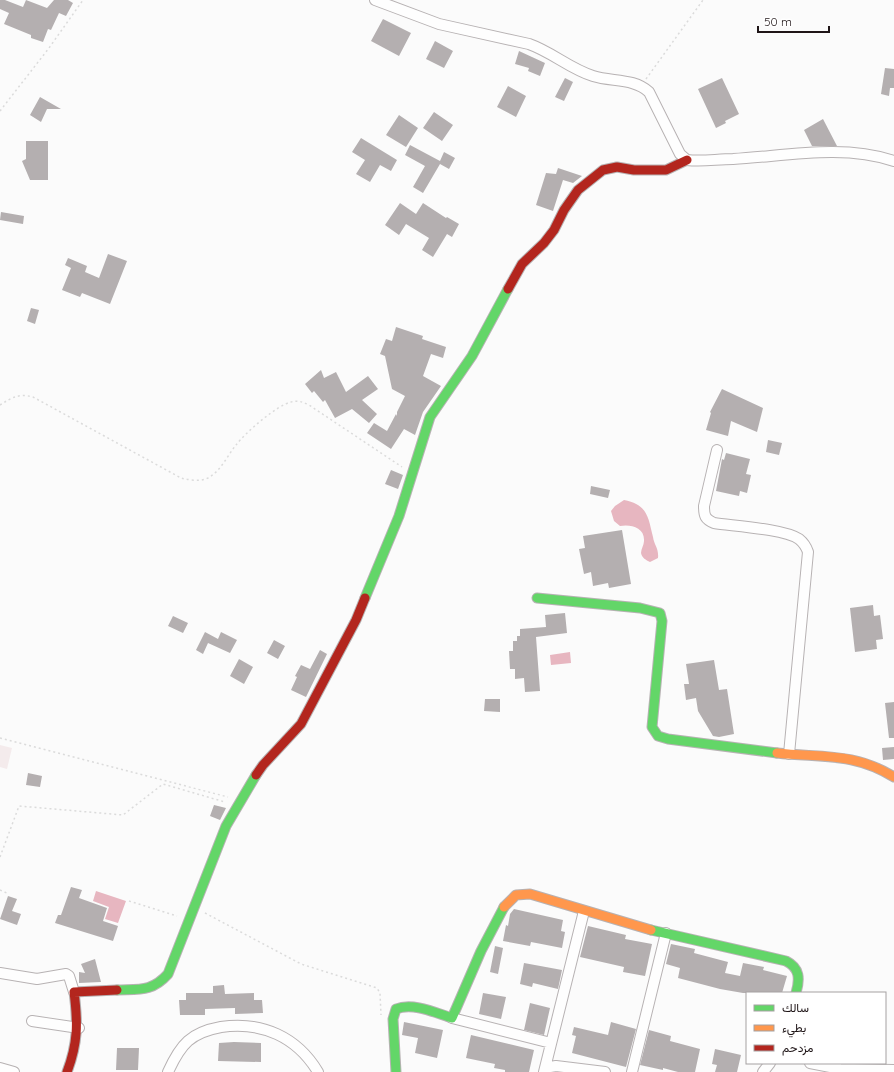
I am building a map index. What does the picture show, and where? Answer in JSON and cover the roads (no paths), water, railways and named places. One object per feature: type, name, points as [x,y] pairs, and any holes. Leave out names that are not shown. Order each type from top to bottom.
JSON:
[{"type":"street","points":[[375,0],[439,24],[541,48],[592,76],[642,85],[649,92],[680,154],[687,160]]},
{"type":"street","points":[[74,992],[151,988],[160,983],[168,974],[226,826],[238,803],[263,765],[301,724],[356,620],[399,516],[430,417],[472,356],[522,264],[544,243],[554,230],[564,210],[578,190],[603,170],[617,167],[634,170],[666,170],[687,160],[709,160],[823,152],[855,152],[894,160]]},
{"type":"street","points":[[717,450],[704,506],[704,514],[707,520],[714,523],[781,533],[798,538],[805,544],[808,552],[789,754]]},
{"type":"street","points":[[537,598],[640,608],[660,614],[662,621],[652,727],[658,736],[668,739],[789,754],[837,756],[860,761],[894,777]]},
{"type":"street","points":[[452,1018],[506,903],[516,895],[530,893],[584,911],[792,964],[798,971],[798,986],[796,992]]},
{"type":"street","points":[[544,1072],[584,911]]},
{"type":"street","points":[[632,1072],[666,933]]},
{"type":"street","points":[[0,973],[22,978],[37,979],[66,974],[68,976],[74,992],[79,1028],[78,1044],[67,1072]]},
{"type":"street","points":[[396,1072],[393,1019],[396,1009],[401,1006],[551,1043]]},
{"type":"street","points":[[32,1020],[79,1028]]},
{"type":"street","points":[[168,1072],[179,1051],[189,1040],[213,1028],[239,1025],[262,1028],[280,1034],[300,1049],[318,1072]]},
{"type":"street","points":[[763,1072],[769,1064]]},
{"type":"street","points":[[815,1064],[840,1069],[894,1070]]},
{"type":"street","points":[[544,1072],[550,1067],[556,1066],[605,1072]]},
{"type":"street","points":[[0,1068],[14,1072]]}]
